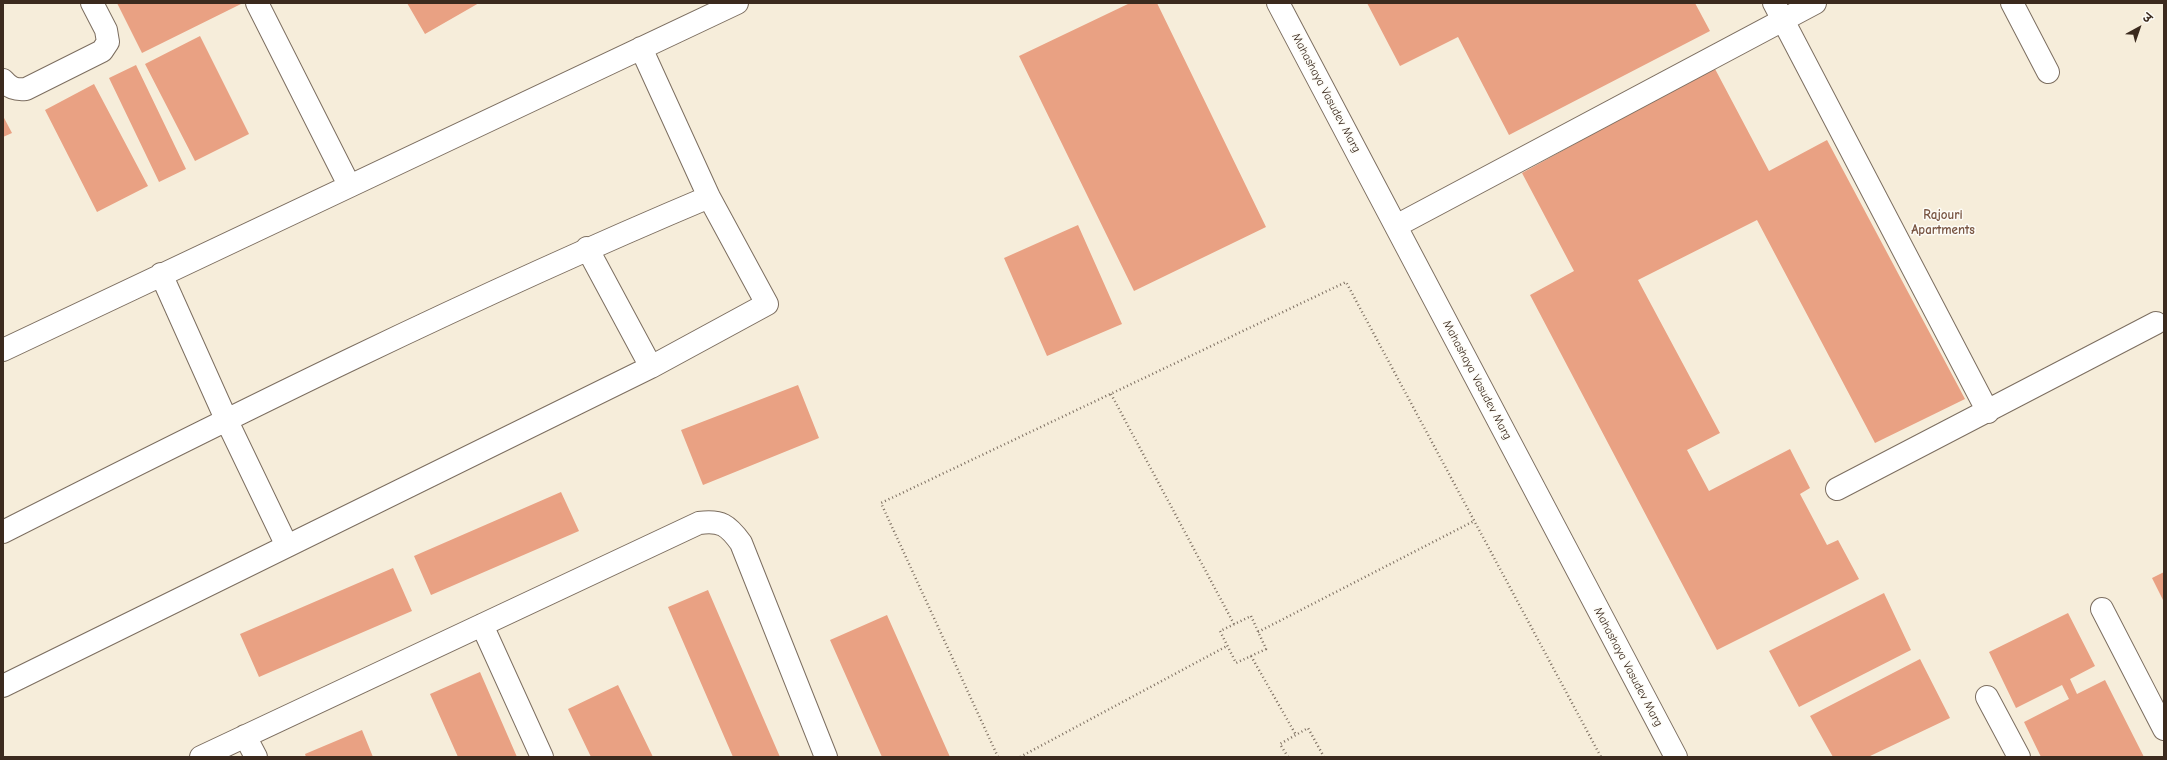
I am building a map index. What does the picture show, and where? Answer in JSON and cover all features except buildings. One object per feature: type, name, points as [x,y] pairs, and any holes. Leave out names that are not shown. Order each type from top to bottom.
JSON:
[{"type":"street","points":[[3,80],[8,86],[16,90],[26,89],[102,51],[108,42],[106,30],[92,3]]},
{"type":"street","points":[[257,3],[348,185]]},
{"type":"street","points":[[3,350],[348,185],[737,3]]},
{"type":"street","name":"Mahashaya Vasudev Marg","points":[[1278,3],[1676,757]]},
{"type":"street","points":[[1396,226],[1779,12],[1815,3]]},
{"type":"street","points":[[2012,3],[2048,72]]},
{"type":"street","points":[[1779,12],[1988,412]]},
{"type":"street","points":[[3,686],[651,367],[767,304],[709,197],[641,48]]},
{"type":"street","points":[[3,532],[226,419],[587,248],[709,197]]},
{"type":"street","points":[[587,248],[651,367]]},
{"type":"street","points":[[161,274],[226,419],[287,546]]},
{"type":"street","points":[[1837,489],[1988,412],[2156,323]]},
{"type":"street","points":[[201,757],[699,523],[714,521],[730,528],[741,543],[826,757]]},
{"type":"street","points":[[2102,609],[2164,729]]},
{"type":"street","points":[[482,625],[542,757]]},
{"type":"street","points":[[1987,697],[2019,757]]},
{"type":"street","points":[[246,736],[256,757]]},
{"type":"path","points":[[998,757],[881,503],[1346,282],[1601,757]]},
{"type":"path","points":[[1111,394],[1234,624]]},
{"type":"path","points":[[1258,632],[1474,521]]},
{"type":"path","points":[[1251,616],[1258,632],[1266,649],[1236,663],[1220,630],[1251,616]]},
{"type":"path","points":[[1020,757],[1228,646]]},
{"type":"path","points":[[1251,656],[1296,735]]},
{"type":"path","points":[[1288,757],[1280,744],[1308,728],[1324,757]]},
{"type":"district","name":"Rajouri Apartments","points":[[1943,222]]}]
